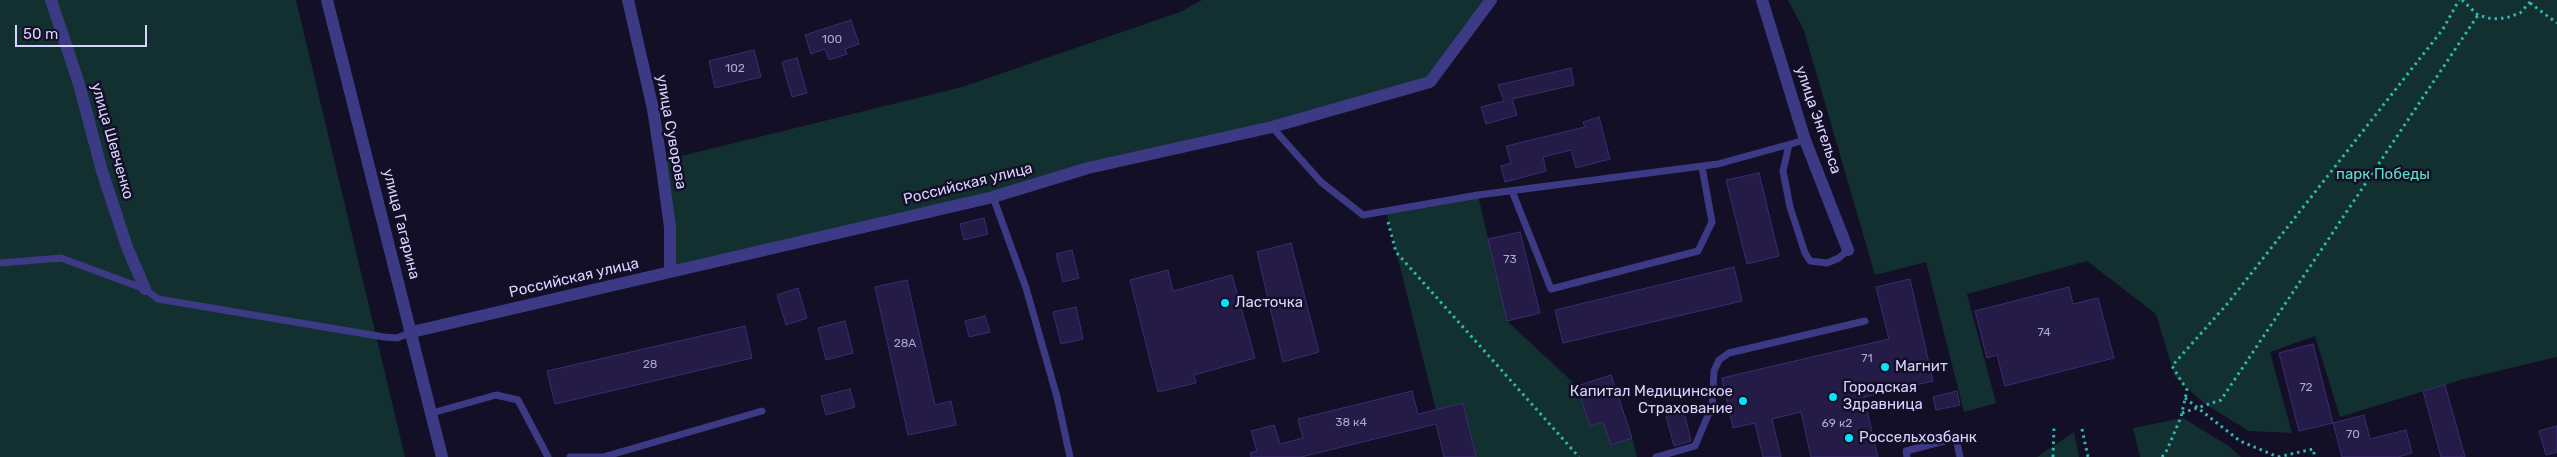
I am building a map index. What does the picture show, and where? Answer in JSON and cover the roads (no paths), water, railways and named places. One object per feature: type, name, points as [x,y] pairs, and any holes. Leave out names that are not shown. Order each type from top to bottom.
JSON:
[{"type":"street","name":"улица Шевченко","points":[[51,0],[79,84],[102,171],[121,230],[145,289]]},
{"type":"street","name":"улица Гагарина","points":[[327,0],[442,457]]},
{"type":"street","name":"улица Суворова","points":[[628,0],[652,108],[659,152],[670,227],[670,272]]},
{"type":"street","name":"Российская улица","points":[[412,332],[993,197],[1088,168],[1272,127],[1430,82],[1491,0]]},
{"type":"street","name":"улица Энгельса","points":[[1762,0],[1806,140],[1848,250]]},
{"type":"lane","points":[[1272,127],[1321,182],[1363,215],[1512,191],[1702,167],[1806,140]]},
{"type":"lane","points":[[1789,145],[1782,172],[1790,207],[1805,253],[1810,262],[1827,263],[1840,258],[1848,250]]},
{"type":"lane","points":[[1512,191],[1551,289],[1698,251],[1712,222],[1702,167]]},
{"type":"lane","points":[[993,197],[1026,288],[1057,397],[1070,457]]},
{"type":"lane","points":[[0,263],[61,258],[145,289],[158,299],[232,313],[384,337],[397,338],[412,332]]},
{"type":"lane","points":[[1656,457],[1695,446],[1712,406],[1714,371],[1719,360],[1729,353],[1865,321]]},
{"type":"lane","points":[[432,413],[496,395],[518,400],[548,457]]},
{"type":"lane","points":[[570,457],[615,455],[762,411]]},
{"type":"lane","points":[[1907,457],[1906,451],[1956,438],[1960,457]]},
{"type":"place","name":"Ласточка","points":[[1225,303]]},
{"type":"place","name":"Магнит","points":[[1885,367]]},
{"type":"place","name":"Городская Здравница","points":[[1833,397]]},
{"type":"place","name":"Капитал Медицинское Страхование","points":[[1743,401]]},
{"type":"place","name":"Россельхозбанк","points":[[1849,438]]},
{"type":"park label","name":"парк Победы","points":[[2383,175]]}]
